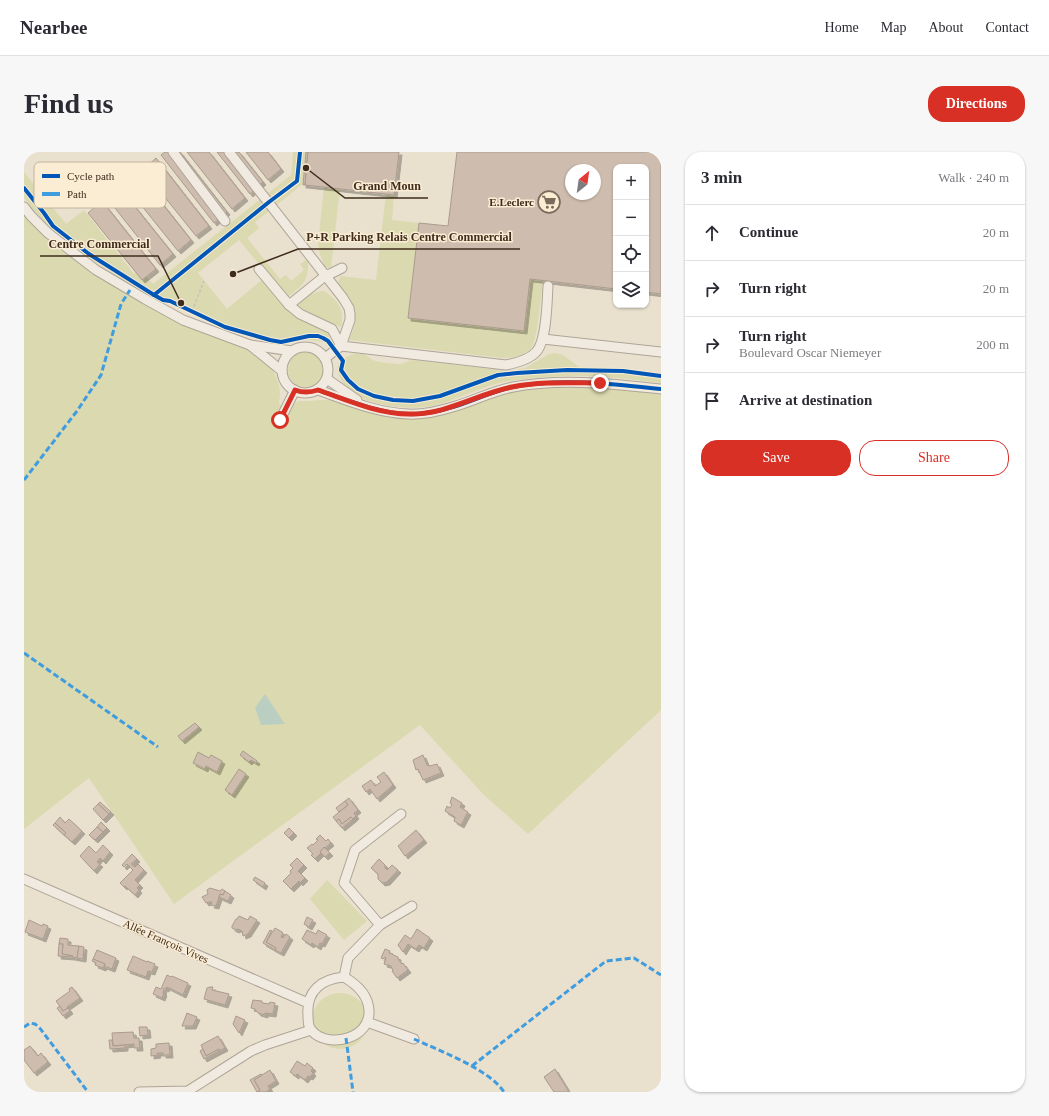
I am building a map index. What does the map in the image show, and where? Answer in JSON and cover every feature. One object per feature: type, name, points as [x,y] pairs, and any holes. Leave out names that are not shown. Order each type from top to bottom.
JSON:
[{"type":"street","points":[[173,152],[225,221]]},
{"type":"street","points":[[229,152],[346,303],[350,314],[350,320],[341,346],[325,358]]},
{"type":"street","points":[[24,207],[30,216],[48,233],[96,270],[183,320],[250,345],[292,351]]},
{"type":"street","points":[[288,305],[324,276],[342,268]]},
{"type":"street","points":[[259,269],[288,305],[300,314],[332,329],[341,346]]},
{"type":"street","points":[[341,346],[506,365],[520,362],[537,352],[543,339],[548,286]]},
{"type":"street","points":[[543,339],[661,352]]},
{"type":"street","points":[[250,345],[282,371]]},
{"type":"street","points":[[306,347],[314,348],[325,358],[328,368],[327,380],[318,390],[310,393],[302,393],[288,386],[282,371],[286,356],[292,351],[306,347]]},
{"type":"street","points":[[327,380],[366,406]]},
{"type":"street","points":[[318,390],[388,412],[409,414],[433,412],[456,406],[490,393],[512,387],[538,384],[600,383],[661,390]]},
{"type":"street","points":[[280,420],[295,390]]},
{"type":"street","points":[[380,925],[344,883],[356,850],[401,814]]},
{"type":"street","name":"Allée François Vives","points":[[24,879],[308,1003]]},
{"type":"street","points":[[344,977],[348,958],[380,925],[412,906]]},
{"type":"street","points":[[344,977],[356,984],[368,1002],[369,1010],[367,1022],[362,1030],[354,1036],[337,1040],[318,1036],[311,1030],[308,1024],[307,1009],[313,991],[321,984],[333,978],[344,977]]},
{"type":"street","points":[[367,1022],[414,1039]]},
{"type":"street","points":[[139,1092],[188,1091],[251,1051],[311,1030]]},
{"type":"path","points":[[192,311],[204,281]]},
{"type":"shaded area","points":[[293,152],[306,152],[303,184],[255,222],[259,228],[247,238],[280,279],[286,275],[291,281],[304,270],[300,264],[309,258],[306,278],[287,298],[329,331],[328,339],[323,342],[303,339],[282,344],[273,344],[220,328],[202,317],[170,302],[158,301],[127,283],[86,256],[50,229],[24,198],[24,172],[34,184],[34,208],[53,208],[66,224],[84,210],[134,274],[140,270],[153,284],[291,175]],"holes":[[[239,240],[287,298],[263,279],[227,309],[198,273]]]},
{"type":"shaded area","points":[[324,187],[340,189],[330,268],[325,267],[318,244]]},
{"type":"shaded area","points":[[386,194],[394,195],[392,220],[419,223],[408,318],[524,331],[530,279],[543,280],[536,336],[531,348],[528,351],[518,356],[502,358],[349,340],[354,324],[354,310],[352,303],[338,283],[340,276],[376,280]]},
{"type":"shaded area","points":[[24,214],[44,236],[59,249],[123,292],[192,328],[240,345],[258,355],[269,364],[276,377],[280,391],[279,404],[289,410],[299,401],[333,400],[360,410],[400,417],[532,388],[585,387],[661,393],[661,710],[528,834],[484,795],[420,725],[174,904],[89,778],[24,829]]},
{"type":"shaded area","points":[[324,291],[337,302],[339,306],[342,315],[341,327],[301,310],[294,305],[308,295],[315,292]]},
{"type":"shaded area","points":[[310,352],[319,357],[323,363],[323,377],[319,383],[310,388],[302,388],[293,383],[289,377],[288,366],[293,357],[299,353]]},
{"type":"shaded area","points":[[555,353],[563,355],[579,367],[661,373],[661,383],[588,376],[534,378],[507,381],[482,388],[439,404],[419,408],[409,408],[379,404],[364,399],[346,386],[337,371],[338,364],[343,359],[355,354],[365,355],[375,361],[390,363],[401,364],[411,360],[509,371],[525,368],[549,354]]},
{"type":"shaded area","points":[[265,694],[285,724],[261,725],[255,708]]},
{"type":"shaded area","points":[[327,880],[367,921],[344,940],[310,899]]},
{"type":"shaded area","points":[[340,993],[351,995],[360,1001],[366,1010],[368,1021],[366,1032],[360,1041],[351,1047],[340,1049],[329,1047],[320,1041],[314,1032],[312,1021],[314,1010],[320,1001],[329,995]]},
{"type":"building","points":[[165,152],[180,152],[227,212],[214,223],[161,155]]},
{"type":"building","points":[[187,152],[209,152],[245,198],[232,209]]},
{"type":"building","points":[[217,152],[239,152],[263,182],[250,194]]},
{"type":"building","points":[[246,152],[268,152],[281,169],[268,180]]},
{"type":"building","points":[[306,152],[308,152],[305,185],[303,185]]},
{"type":"building","points":[[308,152],[399,152],[394,195],[305,185]]},
{"type":"building","points":[[457,152],[661,152],[661,294],[649,292],[649,164],[613,164],[613,289],[530,279],[524,331],[408,318],[419,223],[448,226]]},
{"type":"building","points":[[156,158],[159,162],[152,162]]},
{"type":"building","points":[[166,171],[209,226],[196,236],[166,199]]},
{"type":"building","points":[[94,208],[108,208],[156,269],[142,280],[88,213]]},
{"type":"building","points":[[115,208],[136,208],[173,254],[160,265]]},
{"type":"building","points":[[143,208],[166,208],[191,240],[178,251]]},
{"type":"building","points":[[195,723],[199,727],[182,741],[178,736]]},
{"type":"building","points":[[243,751],[257,761],[256,763],[251,760],[249,762],[240,755]]},
{"type":"building","points":[[198,752],[209,758],[211,755],[222,761],[217,772],[206,766],[205,769],[193,763]]},
{"type":"building","points":[[423,755],[427,765],[430,766],[437,764],[441,773],[423,780],[418,769],[416,770],[413,760]]},
{"type":"building","points":[[239,769],[246,774],[232,795],[225,790]]},
{"type":"building","points":[[384,772],[393,785],[377,799],[370,789],[366,792],[362,786],[371,780],[375,786],[381,782],[377,777]]},
{"type":"building","points":[[452,797],[462,803],[460,807],[468,812],[461,825],[454,821],[455,817],[445,811],[447,806],[450,808],[452,804],[450,803]]},
{"type":"building","points":[[349,798],[358,810],[354,813],[356,816],[353,819],[351,817],[342,824],[339,819],[336,821],[333,817],[348,805],[345,801]]},
{"type":"building","points":[[345,801],[348,805],[339,812],[336,808]]},
{"type":"building","points":[[100,802],[111,812],[109,814],[98,804]]},
{"type":"building","points":[[98,804],[109,814],[103,820],[93,809]]},
{"type":"building","points":[[60,817],[65,823],[69,819],[82,831],[72,842],[64,835],[66,833],[55,823]]},
{"type":"building","points":[[351,817],[353,819],[342,828],[336,821],[339,819],[342,824]]},
{"type":"building","points":[[101,822],[107,828],[103,832],[97,827]]},
{"type":"building","points":[[55,823],[66,833],[64,835],[53,825]]},
{"type":"building","points":[[97,827],[103,832],[95,840],[89,835]]},
{"type":"building","points":[[289,828],[294,833],[289,838],[284,833]]},
{"type":"building","points":[[416,830],[424,840],[405,856],[398,846]]},
{"type":"building","points":[[320,835],[326,841],[328,839],[331,843],[320,852],[321,853],[315,859],[311,855],[313,854],[307,848],[318,840],[316,839]]},
{"type":"building","points":[[103,845],[110,852],[103,861],[100,858],[97,862],[100,864],[94,871],[80,856],[89,846],[96,853]]},
{"type":"building","points":[[324,847],[330,853],[325,857],[320,852]]},
{"type":"building","points":[[132,854],[137,859],[131,864],[135,867],[138,864],[144,870],[135,880],[140,885],[137,888],[139,890],[135,895],[120,883],[133,870],[127,864],[124,867],[122,865]]},
{"type":"building","points":[[297,858],[304,865],[298,871],[305,878],[300,883],[299,881],[291,889],[283,881],[291,873],[290,871],[293,868],[290,865]]},
{"type":"building","points":[[379,859],[385,865],[387,870],[392,865],[398,870],[387,882],[382,883],[378,879],[378,874],[371,868]]},
{"type":"building","points":[[255,877],[265,883],[263,887],[253,880]]},
{"type":"building","points":[[210,888],[220,891],[222,889],[225,891],[223,895],[220,894],[216,906],[211,905],[212,902],[206,903],[202,897],[208,894],[207,890]]},
{"type":"building","points":[[225,891],[231,895],[228,901],[219,897],[220,894],[223,895]]},
{"type":"building","points":[[239,916],[248,920],[250,916],[257,920],[248,934],[243,936],[242,931],[232,928]]},
{"type":"building","points":[[307,917],[313,920],[309,927],[304,924]]},
{"type":"building","points":[[29,920],[42,926],[43,924],[48,926],[43,939],[25,932]]},
{"type":"building","points":[[275,928],[283,933],[281,937],[283,938],[286,934],[290,937],[281,953],[266,942]]},
{"type":"building","points":[[417,929],[430,938],[424,948],[419,945],[416,949],[408,944],[403,952],[398,945],[405,935],[411,939]]},
{"type":"building","points":[[270,930],[272,931],[266,942],[276,948],[275,950],[263,943]]},
{"type":"building","points":[[307,930],[316,934],[318,930],[327,935],[322,944],[320,943],[318,947],[312,943],[311,945],[302,939]]},
{"type":"building","points":[[60,938],[68,939],[68,945],[79,946],[77,958],[62,954],[63,944],[59,944]]},
{"type":"building","points":[[59,944],[63,944],[62,954],[73,956],[58,956]]},
{"type":"building","points":[[79,946],[84,947],[83,959],[77,958]]},
{"type":"building","points":[[385,949],[390,951],[389,953],[398,957],[398,959],[408,970],[397,978],[392,971],[391,966],[384,964],[386,958],[381,958]]},
{"type":"building","points":[[97,950],[116,958],[112,969],[93,959]]},
{"type":"building","points":[[133,956],[155,964],[152,972],[148,971],[146,977],[127,970]]},
{"type":"building","points":[[93,959],[105,964],[103,968],[95,965],[96,963],[92,961]]},
{"type":"building","points":[[167,975],[188,983],[183,995],[167,987],[166,989],[164,988],[162,998],[153,994],[156,987],[161,989]]},
{"type":"building","points":[[72,987],[80,998],[63,1011],[56,1001],[70,991],[69,989]]},
{"type":"building","points":[[213,987],[212,990],[229,994],[225,1005],[204,999],[207,988]]},
{"type":"building","points":[[253,1000],[262,1001],[262,1003],[269,1004],[270,1002],[275,1003],[273,1014],[265,1013],[265,1015],[258,1013],[255,1009],[251,1008]]},
{"type":"building","points":[[60,1006],[63,1011],[68,1008],[70,1011],[63,1016],[57,1008]]},
{"type":"building","points":[[187,1013],[197,1017],[193,1026],[182,1026]]},
{"type":"building","points":[[236,1016],[245,1020],[239,1033],[233,1024]]},
{"type":"building","points":[[139,1027],[147,1027],[148,1035],[140,1036]]},
{"type":"building","points":[[133,1032],[134,1038],[139,1038],[140,1048],[134,1048],[134,1044],[113,1046],[112,1033]]},
{"type":"building","points":[[218,1036],[225,1048],[219,1051],[219,1049],[206,1056],[201,1045]]},
{"type":"building","points":[[109,1040],[112,1040],[113,1046],[125,1045],[125,1048],[110,1049]]},
{"type":"building","points":[[169,1043],[170,1055],[157,1053],[158,1055],[151,1056],[151,1049],[156,1048],[156,1044]]},
{"type":"building","points":[[30,1046],[38,1056],[41,1053],[48,1062],[34,1073],[24,1060],[24,1050]]},
{"type":"building","points":[[203,1049],[206,1056],[219,1049],[219,1051],[204,1059],[200,1051]]},
{"type":"building","points":[[297,1061],[305,1066],[307,1063],[313,1068],[311,1071],[313,1073],[305,1080],[297,1074],[296,1076],[290,1072]]},
{"type":"building","points":[[555,1069],[569,1092],[554,1092],[544,1077]]},
{"type":"building","points":[[270,1070],[276,1081],[268,1086],[270,1089],[266,1092],[258,1092],[260,1090],[254,1080]]},
{"type":"building","points":[[261,1074],[262,1075],[254,1080],[260,1090],[257,1092],[250,1080]]},
{"type":"marked path","points":[[24,480],[77,411],[101,375],[121,304],[130,290]]},
{"type":"marked path","points":[[24,653],[158,747]]},
{"type":"marked path","points":[[472,1066],[606,961],[634,958],[661,975]]},
{"type":"marked path","points":[[24,1027],[30,1023],[39,1027],[88,1092]]},
{"type":"marked path","points":[[346,1038],[353,1092]]},
{"type":"marked path","points":[[414,1039],[476,1068],[497,1084],[504,1092]]},
{"type":"cycle path","points":[[154,295],[297,181],[300,152]]},
{"type":"cycle path","points":[[24,188],[34,200]]},
{"type":"cycle path","points":[[40,208],[53,226],[89,254],[163,300],[170,301],[225,327],[270,340],[281,342],[309,336],[318,336],[323,338],[328,341],[343,361],[341,370],[348,380],[358,389],[374,396],[393,400],[413,401],[440,396],[498,375],[517,373],[567,370],[623,371],[661,376]]},
{"type":"cycle path","points":[[318,390],[374,409],[396,413],[414,414],[444,410],[491,393],[531,384],[568,382],[624,385],[661,389]]},
{"type":"place","name":"Grand Moun","points":[[306,168]]},
{"type":"place","name":"E.Leclerc","points":[[549,202]]},
{"type":"place","name":"P+R Parking Relais Centre Commercial","points":[[233,274]]},
{"type":"place","name":"Centre Commercial","points":[[181,303]]},
{"type":"route","points":[[280,420],[295,390],[302,393],[310,393],[318,390],[388,412],[409,414],[433,412],[456,406],[490,393],[512,387],[538,384],[600,383]]}]
